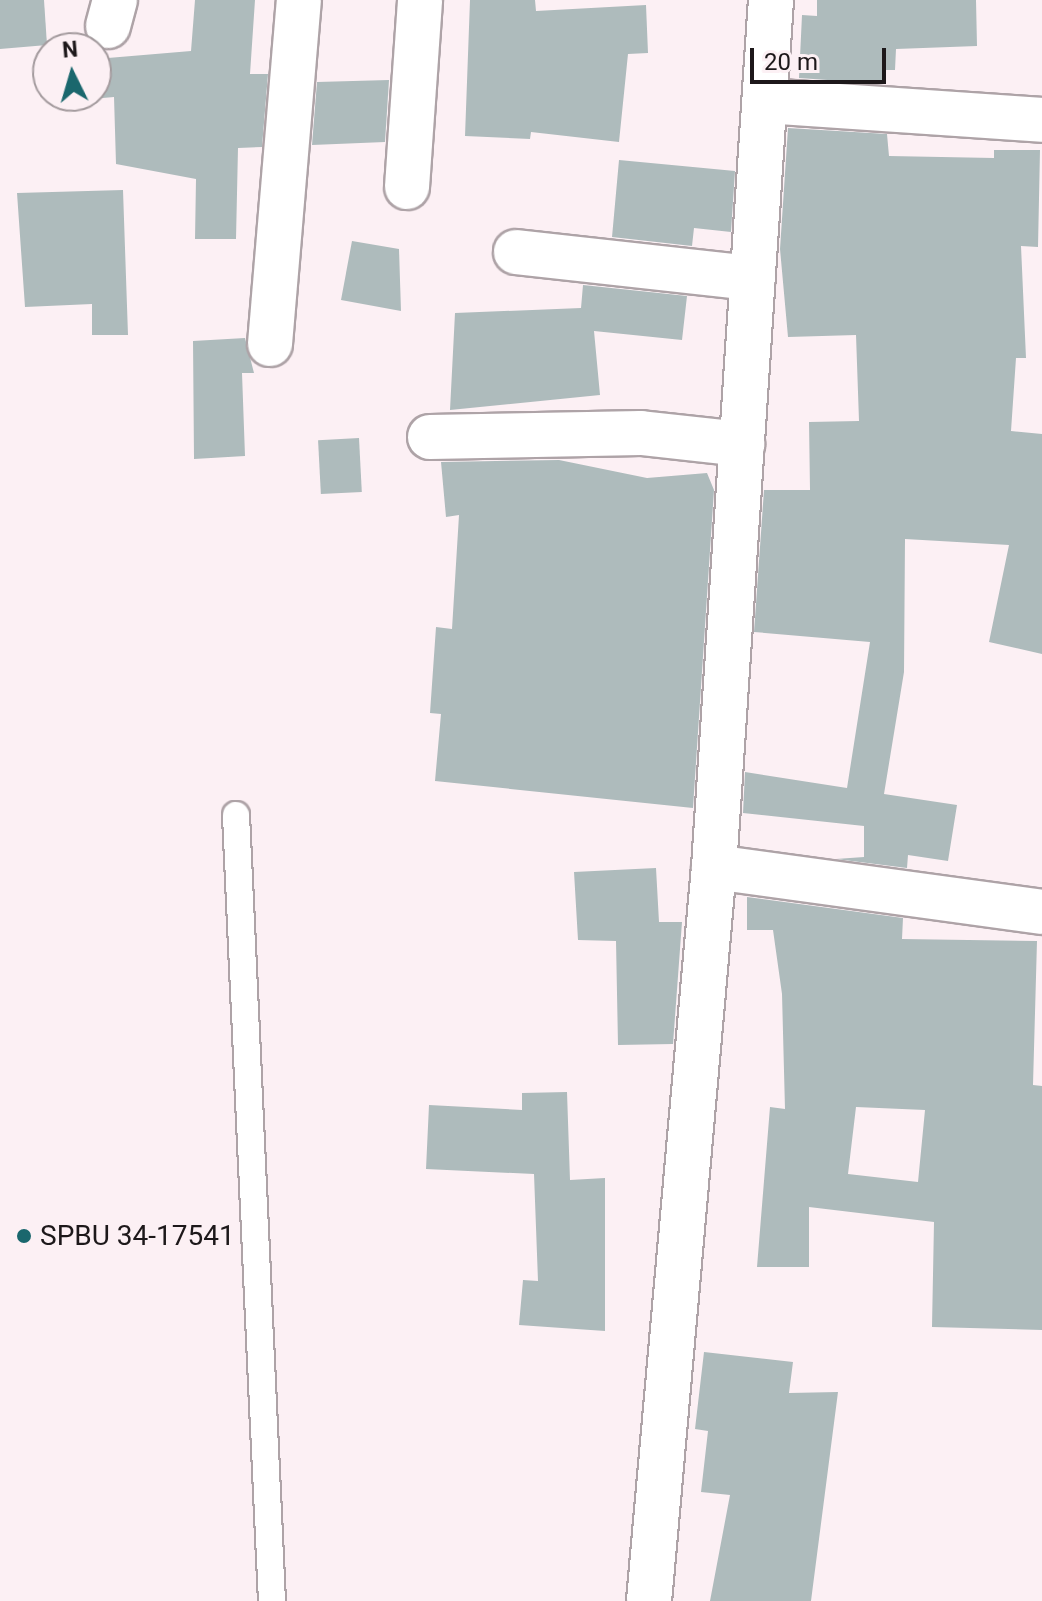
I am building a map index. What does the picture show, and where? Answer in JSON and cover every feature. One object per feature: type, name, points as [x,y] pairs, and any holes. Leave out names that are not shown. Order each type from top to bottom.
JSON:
[{"type":"street","points":[[270,344],[299,0]]},
{"type":"street","points":[[407,187],[420,0]]},
{"type":"street","points":[[649,1601],[714,867],[771,0]]},
{"type":"street","points":[[765,101],[1042,120]]},
{"type":"street","points":[[516,252],[753,278]]},
{"type":"street","points":[[430,437],[641,433],[742,444]]},
{"type":"street","points":[[714,867],[1042,912]]},
{"type":"lane","points":[[236,815],[272,1601]]},
{"type":"building","points":[[0,0],[44,0],[46,32],[32,32],[32,46],[0,49]]},
{"type":"building","points":[[195,0],[255,0],[250,74],[268,74],[262,147],[238,148],[236,239],[195,239],[196,179],[116,164],[112,58],[191,51]]},
{"type":"building","points":[[470,0],[535,0],[536,11],[646,5],[648,53],[628,54],[619,142],[531,132],[530,139],[465,136]]},
{"type":"building","points":[[817,0],[976,0],[977,46],[896,49],[895,70],[884,70],[884,84],[799,78],[802,15],[817,16]]},
{"type":"building","points":[[389,80],[385,142],[312,145],[317,82]]},
{"type":"building","points":[[788,128],[887,134],[889,156],[994,158],[994,150],[1040,150],[1038,247],[1021,246],[1026,358],[1016,358],[1011,431],[1042,434],[1042,654],[989,642],[1009,545],[905,539],[904,672],[884,794],[957,805],[948,861],[908,855],[907,868],[836,859],[864,857],[864,826],[743,813],[745,772],[847,788],[870,642],[754,632],[764,490],[810,490],[809,422],[859,421],[856,335],[788,337],[780,249]]},
{"type":"building","points":[[619,160],[735,171],[731,232],[694,228],[692,246],[612,237]]},
{"type":"building","points":[[123,190],[128,335],[92,335],[92,304],[25,307],[17,193]]},
{"type":"building","points":[[352,241],[399,249],[401,311],[341,300]]},
{"type":"building","points":[[583,285],[687,296],[682,340],[594,331],[600,395],[450,410],[455,313],[581,308]]},
{"type":"building","points":[[245,338],[254,373],[242,373],[245,456],[194,459],[193,341]]},
{"type":"building","points":[[359,438],[362,492],[321,494],[318,440]]},
{"type":"building","points":[[559,460],[647,478],[707,473],[714,490],[693,808],[435,781],[441,714],[430,713],[436,627],[452,629],[459,515],[446,517],[441,462]]},
{"type":"building","points":[[656,868],[659,922],[682,922],[673,1044],[618,1045],[616,941],[578,940],[574,872]]},
{"type":"building","points":[[747,897],[903,918],[902,939],[1037,941],[1033,1085],[1042,1086],[1042,1330],[932,1327],[934,1222],[809,1207],[809,1267],[757,1267],[770,1107],[785,1109],[782,994],[773,930],[747,930]],"holes":[[[856,1107],[925,1110],[918,1182],[848,1174]]]},
{"type":"building","points":[[567,1092],[570,1180],[605,1178],[605,1331],[519,1325],[523,1280],[538,1281],[534,1174],[426,1169],[429,1105],[522,1110],[522,1093]]},
{"type":"building","points":[[704,1352],[793,1362],[789,1393],[838,1392],[811,1601],[710,1601],[730,1495],[701,1492],[708,1431],[695,1429]]},
{"type":"place","name":"SPBU 34-17541","points":[[24,1236]]}]
